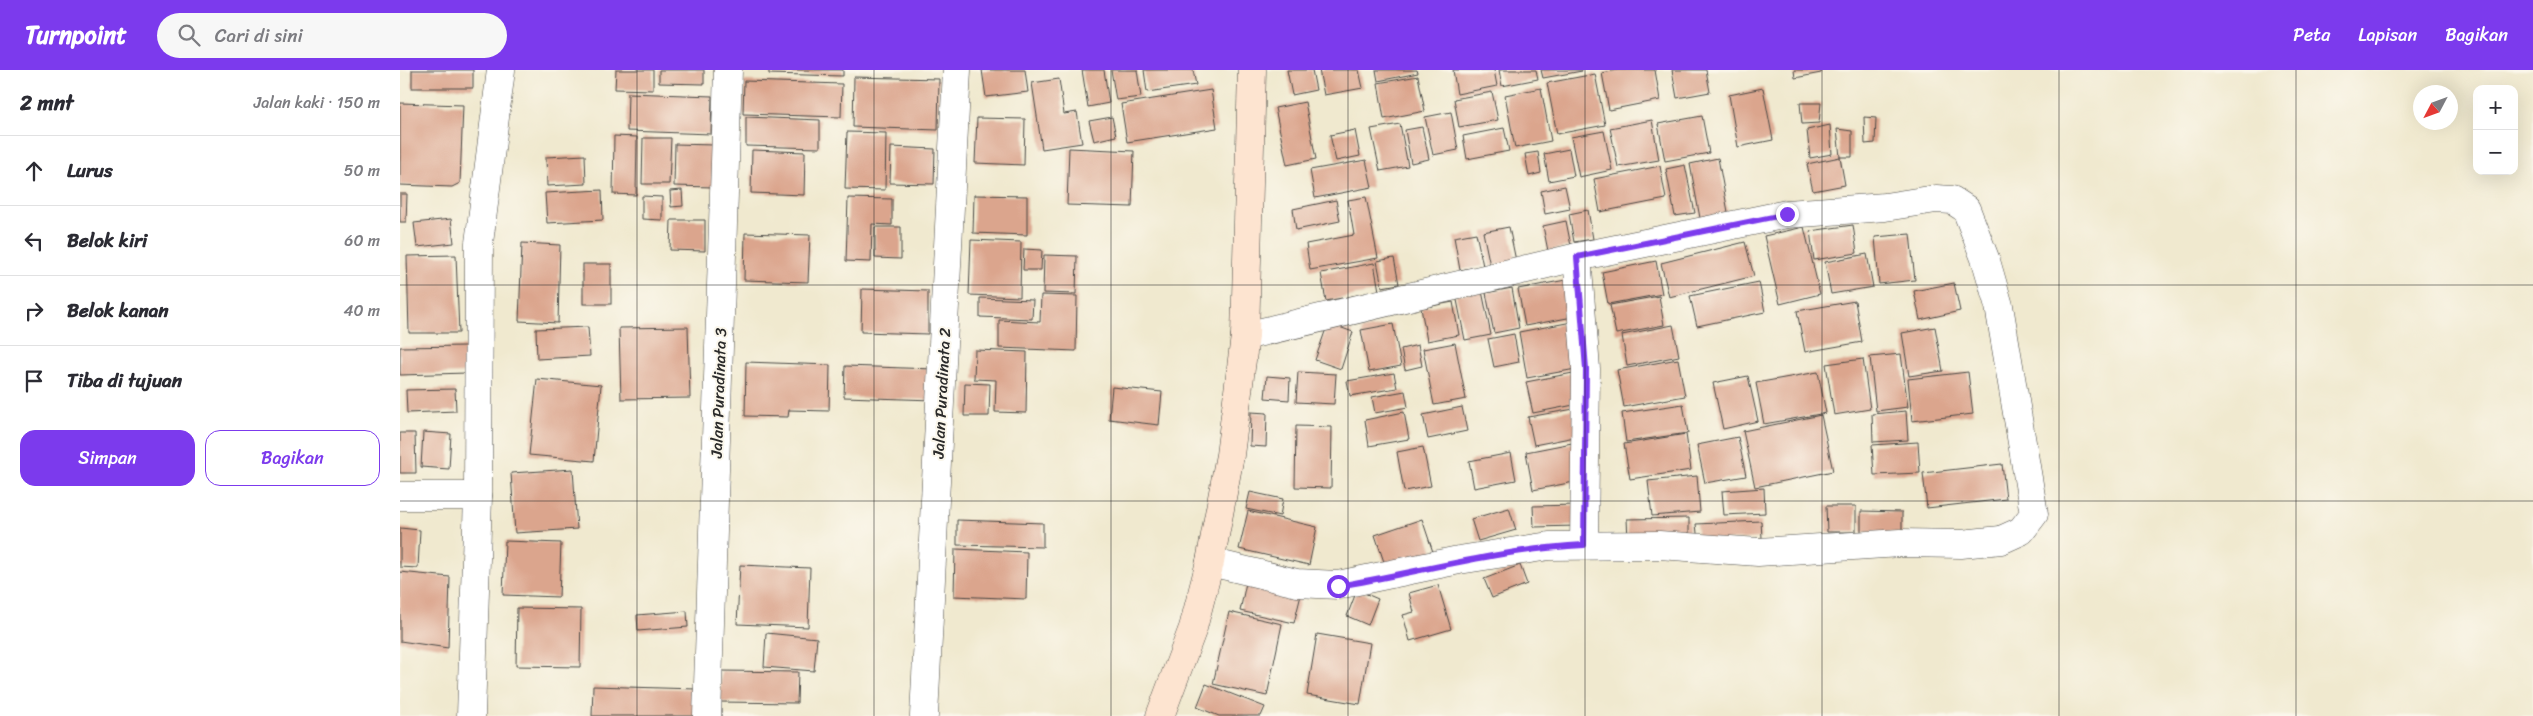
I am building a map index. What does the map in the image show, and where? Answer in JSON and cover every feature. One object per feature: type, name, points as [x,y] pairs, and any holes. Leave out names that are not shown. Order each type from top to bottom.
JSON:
[{"type":"main road","points":[[1160,716],[1193,628],[1210,562],[1230,455],[1245,336],[1252,70]]},
{"type":"street","points":[[471,716],[478,496],[479,243],[501,70]]},
{"type":"street","name":"Jalan Puradinata 3","points":[[707,716],[728,70]]},
{"type":"street","name":"Jalan Puradinata 2","points":[[924,716],[958,70]]},
{"type":"street","points":[[1210,562],[1297,583],[1338,586],[1484,556],[1549,546],[1659,545],[1758,552],[1900,544],[1961,544],[2002,540],[2021,531],[2034,514],[1999,306],[1986,261],[1966,209],[1952,200],[1936,199],[1885,207],[1787,214],[1577,257],[1245,336]]},
{"type":"street","points":[[1577,257],[1586,369],[1584,545]]},
{"type":"street","points":[[400,496],[478,496]]},
{"type":"building","points":[[412,70],[473,70],[473,88],[412,88]]},
{"type":"building","points":[[616,70],[653,70],[653,90],[615,89]]},
{"type":"building","points":[[659,70],[704,70],[704,84],[659,83]]},
{"type":"building","points":[[769,70],[843,70],[843,76],[769,74]]},
{"type":"building","points":[[982,70],[1025,70],[1028,92],[986,97]]},
{"type":"building","points":[[1082,70],[1104,70],[1109,103],[1088,107]]},
{"type":"building","points":[[1111,70],[1137,70],[1141,97],[1116,100]]},
{"type":"building","points":[[1144,70],[1193,70],[1196,85],[1147,92]]},
{"type":"building","points":[[1287,70],[1312,70],[1316,90],[1292,95]]},
{"type":"building","points":[[1319,70],[1359,70],[1363,88],[1324,95]]},
{"type":"building","points":[[1376,70],[1417,70],[1418,73],[1378,81]]},
{"type":"building","points":[[1453,70],[1494,70],[1497,86],[1457,94]]},
{"type":"building","points":[[1499,70],[1536,70],[1538,79],[1502,86]]},
{"type":"building","points":[[1541,70],[1582,70],[1582,71],[1543,78]]},
{"type":"building","points":[[1618,70],[1655,70],[1660,100],[1609,110],[1602,73]]},
{"type":"building","points":[[1672,70],[1706,70],[1710,92],[1677,98]]},
{"type":"building","points":[[1794,70],[1821,70],[1821,73],[1795,78]]},
{"type":"building","points":[[1595,74],[1605,125],[1557,134],[1547,83]]},
{"type":"building","points":[[1418,76],[1425,111],[1384,119],[1378,83]]},
{"type":"building","points":[[854,77],[939,79],[938,130],[853,127]]},
{"type":"building","points":[[1059,79],[1064,114],[1077,112],[1082,143],[1042,149],[1032,83]]},
{"type":"building","points":[[744,81],[842,84],[841,117],[743,114]]},
{"type":"building","points":[[1541,88],[1551,141],[1515,148],[1505,95]]},
{"type":"building","points":[[1763,88],[1773,140],[1738,147],[1729,95]]},
{"type":"building","points":[[1211,90],[1217,128],[1127,142],[1121,104]]},
{"type":"building","points":[[1492,92],[1498,120],[1459,127],[1454,99]]},
{"type":"building","points":[[628,93],[712,96],[711,134],[627,131]]},
{"type":"building","points":[[1305,102],[1316,159],[1287,165],[1275,108]]},
{"type":"building","points":[[400,103],[463,105],[460,183],[452,187],[400,185]]},
{"type":"building","points":[[1800,103],[1821,103],[1819,123],[1802,124]]},
{"type":"building","points":[[1451,112],[1458,150],[1433,155],[1425,117]]},
{"type":"building","points":[[1702,116],[1709,153],[1665,161],[1658,124]]},
{"type":"building","points":[[746,117],[820,120],[820,148],[746,146]]},
{"type":"building","points":[[1112,117],[1116,136],[1094,141],[1089,121]]},
{"type":"building","points":[[1864,117],[1876,118],[1875,143],[1865,144]]},
{"type":"building","points":[[977,118],[1025,119],[1024,165],[975,163]]},
{"type":"building","points":[[1652,120],[1659,160],[1618,167],[1610,128]]},
{"type":"building","points":[[1400,124],[1408,166],[1380,171],[1371,129]]},
{"type":"building","points":[[1830,125],[1832,154],[1810,158],[1807,130]]},
{"type":"building","points":[[1422,127],[1429,159],[1411,163],[1405,130]]},
{"type":"building","points":[[1504,128],[1509,151],[1467,159],[1463,136]]},
{"type":"building","points":[[1837,129],[1852,131],[1852,157],[1840,157]]},
{"type":"building","points":[[1355,130],[1360,156],[1336,161],[1330,135]]},
{"type":"building","points":[[1604,131],[1612,170],[1579,177],[1571,137]]},
{"type":"building","points":[[847,132],[886,133],[885,190],[845,189]]},
{"type":"building","points":[[614,136],[637,137],[636,195],[613,194]]},
{"type":"building","points":[[643,138],[671,138],[669,184],[642,184]]},
{"type":"building","points":[[675,144],[713,145],[713,187],[674,186]]},
{"type":"building","points":[[891,147],[935,149],[934,184],[890,183]]},
{"type":"building","points":[[1069,148],[1134,151],[1132,207],[1067,205]]},
{"type":"building","points":[[1569,149],[1574,176],[1549,181],[1544,154]]},
{"type":"building","points":[[752,150],[805,152],[804,195],[751,193]]},
{"type":"building","points":[[1538,152],[1541,173],[1529,176],[1525,154]]},
{"type":"building","points":[[585,155],[586,184],[547,186],[546,157]]},
{"type":"building","points":[[1840,157],[1845,185],[1813,191],[1807,164]]},
{"type":"building","points":[[1718,158],[1728,212],[1700,218],[1690,164]]},
{"type":"building","points":[[1366,160],[1372,187],[1315,198],[1310,170]]},
{"type":"building","points":[[1685,165],[1695,213],[1675,216],[1666,169]]},
{"type":"building","points":[[1660,166],[1666,199],[1600,212],[1594,179]]},
{"type":"building","points":[[1565,186],[1570,209],[1545,214],[1541,191]]},
{"type":"building","points":[[602,190],[603,220],[547,223],[545,193]]},
{"type":"building","points":[[682,190],[683,206],[671,207],[670,191]]},
{"type":"building","points":[[400,194],[407,194],[406,222],[400,222]]},
{"type":"building","points":[[974,195],[1027,196],[1027,235],[973,233]]},
{"type":"building","points":[[642,196],[662,197],[662,220],[642,219]]},
{"type":"building","points":[[1366,197],[1378,258],[1310,270],[1306,244],[1354,235],[1348,200]]},
{"type":"building","points":[[848,198],[892,199],[892,225],[872,224],[871,262],[846,261]]},
{"type":"building","points":[[1336,200],[1340,221],[1296,230],[1293,209]]},
{"type":"building","points":[[1588,210],[1593,239],[1574,242],[1569,214]]},
{"type":"building","points":[[451,219],[454,243],[417,247],[414,223]]},
{"type":"building","points":[[671,220],[705,220],[705,251],[670,250]]},
{"type":"building","points":[[1566,221],[1571,246],[1548,251],[1543,226]]},
{"type":"building","points":[[1853,225],[1857,253],[1814,260],[1810,231]]},
{"type":"building","points":[[875,227],[901,227],[901,259],[875,258]]},
{"type":"building","points":[[1509,227],[1516,261],[1490,266],[1483,232]]},
{"type":"building","points":[[1804,227],[1820,294],[1780,304],[1764,236]]},
{"type":"building","points":[[745,233],[810,235],[808,282],[744,280]]},
{"type":"building","points":[[1476,233],[1483,266],[1460,270],[1454,237]]},
{"type":"building","points":[[1910,234],[1915,280],[1879,284],[1875,237]]},
{"type":"building","points":[[971,240],[1021,242],[1020,297],[969,295]]},
{"type":"building","points":[[1745,242],[1754,276],[1669,297],[1661,263]]},
{"type":"building","points":[[522,243],[560,245],[558,323],[519,321]]},
{"type":"building","points":[[1024,249],[1042,250],[1041,270],[1023,270]]},
{"type":"building","points":[[1867,254],[1873,287],[1831,294],[1825,262]]},
{"type":"building","points":[[456,255],[459,333],[409,333],[407,256]]},
{"type":"building","points":[[1044,255],[1077,256],[1076,294],[1043,293]]},
{"type":"building","points":[[1394,258],[1399,284],[1382,287],[1377,261]]},
{"type":"building","points":[[1656,261],[1662,294],[1608,304],[1602,272]]},
{"type":"building","points":[[1374,263],[1379,291],[1326,301],[1321,273]]},
{"type":"building","points":[[583,264],[611,264],[611,304],[583,304]]},
{"type":"building","points":[[1571,279],[1578,316],[1525,326],[1518,289]]},
{"type":"building","points":[[1759,282],[1765,312],[1697,326],[1690,296]]},
{"type":"building","points":[[1954,283],[1960,311],[1920,320],[1914,291]]},
{"type":"building","points":[[1512,288],[1519,328],[1494,333],[1486,293]]},
{"type":"building","points":[[862,289],[928,291],[928,334],[861,332]]},
{"type":"building","points":[[1482,291],[1491,335],[1465,340],[1456,295]]},
{"type":"building","points":[[1041,295],[1077,296],[1076,351],[999,348],[999,320],[1040,322]]},
{"type":"building","points":[[1659,296],[1664,325],[1616,334],[1610,305]]},
{"type":"building","points":[[980,298],[1033,300],[1032,319],[980,317]]},
{"type":"building","points":[[1855,301],[1862,342],[1805,352],[1797,311]]},
{"type":"building","points":[[1453,302],[1459,335],[1427,341],[1421,308]]},
{"type":"building","points":[[1572,322],[1581,368],[1527,378],[1519,332]]},
{"type":"building","points":[[1328,323],[1353,332],[1341,369],[1315,360]]},
{"type":"building","points":[[1393,324],[1401,366],[1369,372],[1361,330]]},
{"type":"building","points":[[1673,325],[1679,356],[1627,366],[1622,335]]},
{"type":"building","points":[[588,327],[590,356],[537,359],[536,329]]},
{"type":"building","points":[[688,327],[690,398],[621,399],[619,328]]},
{"type":"building","points":[[1935,327],[1943,371],[1909,376],[1902,333]]},
{"type":"building","points":[[1514,334],[1519,362],[1494,367],[1488,339]]},
{"type":"building","points":[[1455,343],[1466,399],[1434,405],[1423,349]]},
{"type":"building","points":[[1418,345],[1422,366],[1405,370],[1401,349]]},
{"type":"building","points":[[466,346],[467,373],[400,375],[400,347]]},
{"type":"building","points":[[975,350],[1027,352],[1026,413],[995,412],[996,380],[974,379]]},
{"type":"building","points":[[1901,354],[1908,407],[1876,411],[1870,357]]},
{"type":"building","points":[[1678,359],[1685,396],[1624,407],[1617,370]]},
{"type":"building","points":[[1863,359],[1870,409],[1834,415],[1826,364]]},
{"type":"building","points":[[746,362],[830,365],[829,411],[789,410],[788,417],[745,416]]},
{"type":"building","points":[[845,366],[934,369],[933,400],[844,397]]},
{"type":"building","points":[[1298,372],[1336,374],[1334,404],[1296,402]]},
{"type":"building","points":[[1818,372],[1826,413],[1764,424],[1756,383]]},
{"type":"building","points":[[1968,372],[1973,414],[1912,421],[1908,379]]},
{"type":"building","points":[[1394,373],[1397,388],[1350,396],[1347,381]]},
{"type":"building","points":[[1573,373],[1579,404],[1533,413],[1526,382]]},
{"type":"building","points":[[1267,376],[1290,378],[1289,400],[1265,398]]},
{"type":"building","points":[[1748,376],[1758,421],[1723,429],[1713,383]]},
{"type":"building","points":[[537,379],[601,385],[594,461],[529,455]]},
{"type":"building","points":[[965,383],[990,384],[989,416],[964,416]]},
{"type":"building","points":[[1112,387],[1162,392],[1159,425],[1109,419]]},
{"type":"building","points":[[455,389],[456,411],[407,413],[406,390]]},
{"type":"building","points":[[1405,391],[1408,407],[1375,413],[1372,397]]},
{"type":"building","points":[[1683,404],[1688,433],[1626,442],[1622,413]]},
{"type":"building","points":[[1462,407],[1467,431],[1428,439],[1423,415]]},
{"type":"building","points":[[1574,409],[1580,436],[1534,445],[1528,417]]},
{"type":"building","points":[[1906,411],[1908,440],[1873,442],[1872,414]]},
{"type":"building","points":[[1251,412],[1267,413],[1266,447],[1250,446]]},
{"type":"building","points":[[1404,412],[1409,439],[1369,446],[1365,420]]},
{"type":"building","points":[[1821,415],[1833,471],[1755,487],[1743,431]]},
{"type":"building","points":[[1296,426],[1332,427],[1331,488],[1295,487]]},
{"type":"building","points":[[423,432],[451,434],[449,469],[421,467]]},
{"type":"building","points":[[400,433],[415,433],[416,473],[400,473]]},
{"type":"building","points":[[1686,434],[1691,470],[1630,479],[1624,444]]},
{"type":"building","points":[[1738,437],[1746,476],[1705,483],[1697,445]]},
{"type":"building","points":[[1577,442],[1584,480],[1533,490],[1526,452]]},
{"type":"building","points":[[1918,442],[1920,473],[1874,475],[1872,445]]},
{"type":"building","points":[[1423,447],[1431,486],[1404,491],[1397,452]]},
{"type":"building","points":[[1511,453],[1516,480],[1474,488],[1469,461]]},
{"type":"building","points":[[2002,464],[2006,499],[1927,508],[1923,473]]},
{"type":"building","points":[[573,469],[577,529],[515,533],[511,473]]},
{"type":"building","points":[[1697,476],[1700,512],[1652,516],[1648,481]]},
{"type":"building","points":[[1764,488],[1765,513],[1724,515],[1722,491]]},
{"type":"building","points":[[1250,492],[1283,499],[1280,516],[1246,509]]},
{"type":"building","points":[[1576,505],[1577,526],[1534,527],[1533,506]]},
{"type":"building","points":[[1826,506],[1856,506],[1856,532],[1827,532]]},
{"type":"building","points":[[1509,508],[1516,530],[1478,541],[1471,519]]},
{"type":"building","points":[[1248,511],[1317,527],[1309,565],[1239,549]]},
{"type":"building","points":[[1861,511],[1902,512],[1902,533],[1861,532]]},
{"type":"building","points":[[1689,518],[1689,539],[1628,540],[1627,519]]},
{"type":"building","points":[[1422,519],[1435,558],[1388,574],[1375,535]]},
{"type":"building","points":[[957,520],[1043,523],[1043,547],[957,545]]},
{"type":"building","points":[[1761,521],[1762,538],[1698,542],[1696,524]]},
{"type":"building","points":[[400,528],[420,530],[418,568],[400,567]]},
{"type":"building","points":[[505,541],[561,543],[559,597],[503,595]]},
{"type":"building","points":[[955,549],[1027,552],[1026,599],[954,596]]},
{"type":"building","points":[[740,565],[810,568],[808,627],[737,624]]},
{"type":"building","points":[[1520,565],[1527,584],[1492,598],[1484,579]]},
{"type":"building","points":[[400,572],[450,577],[448,648],[400,641]]},
{"type":"building","points":[[1247,578],[1302,591],[1294,623],[1240,611]]},
{"type":"building","points":[[1438,585],[1451,629],[1410,641],[1403,615],[1414,612],[1409,593]]},
{"type":"building","points":[[1357,590],[1378,599],[1368,625],[1347,616]]},
{"type":"building","points":[[517,608],[581,609],[580,667],[516,666]]},
{"type":"building","points":[[687,611],[688,627],[638,631],[637,615]]},
{"type":"building","points":[[1229,612],[1282,624],[1267,696],[1213,684]]},
{"type":"building","points":[[766,633],[817,638],[814,671],[764,667]]},
{"type":"building","points":[[1317,634],[1370,643],[1360,704],[1307,695]]},
{"type":"building","points":[[721,671],[798,672],[797,703],[720,702]]},
{"type":"building","points":[[1206,684],[1265,707],[1261,716],[1219,716],[1197,707]]},
{"type":"building","points":[[593,686],[696,689],[696,716],[592,716]]},
{"type":"route","points":[[1338,586],[1459,560],[1549,546],[1584,545],[1586,369],[1577,257],[1787,214]]}]
